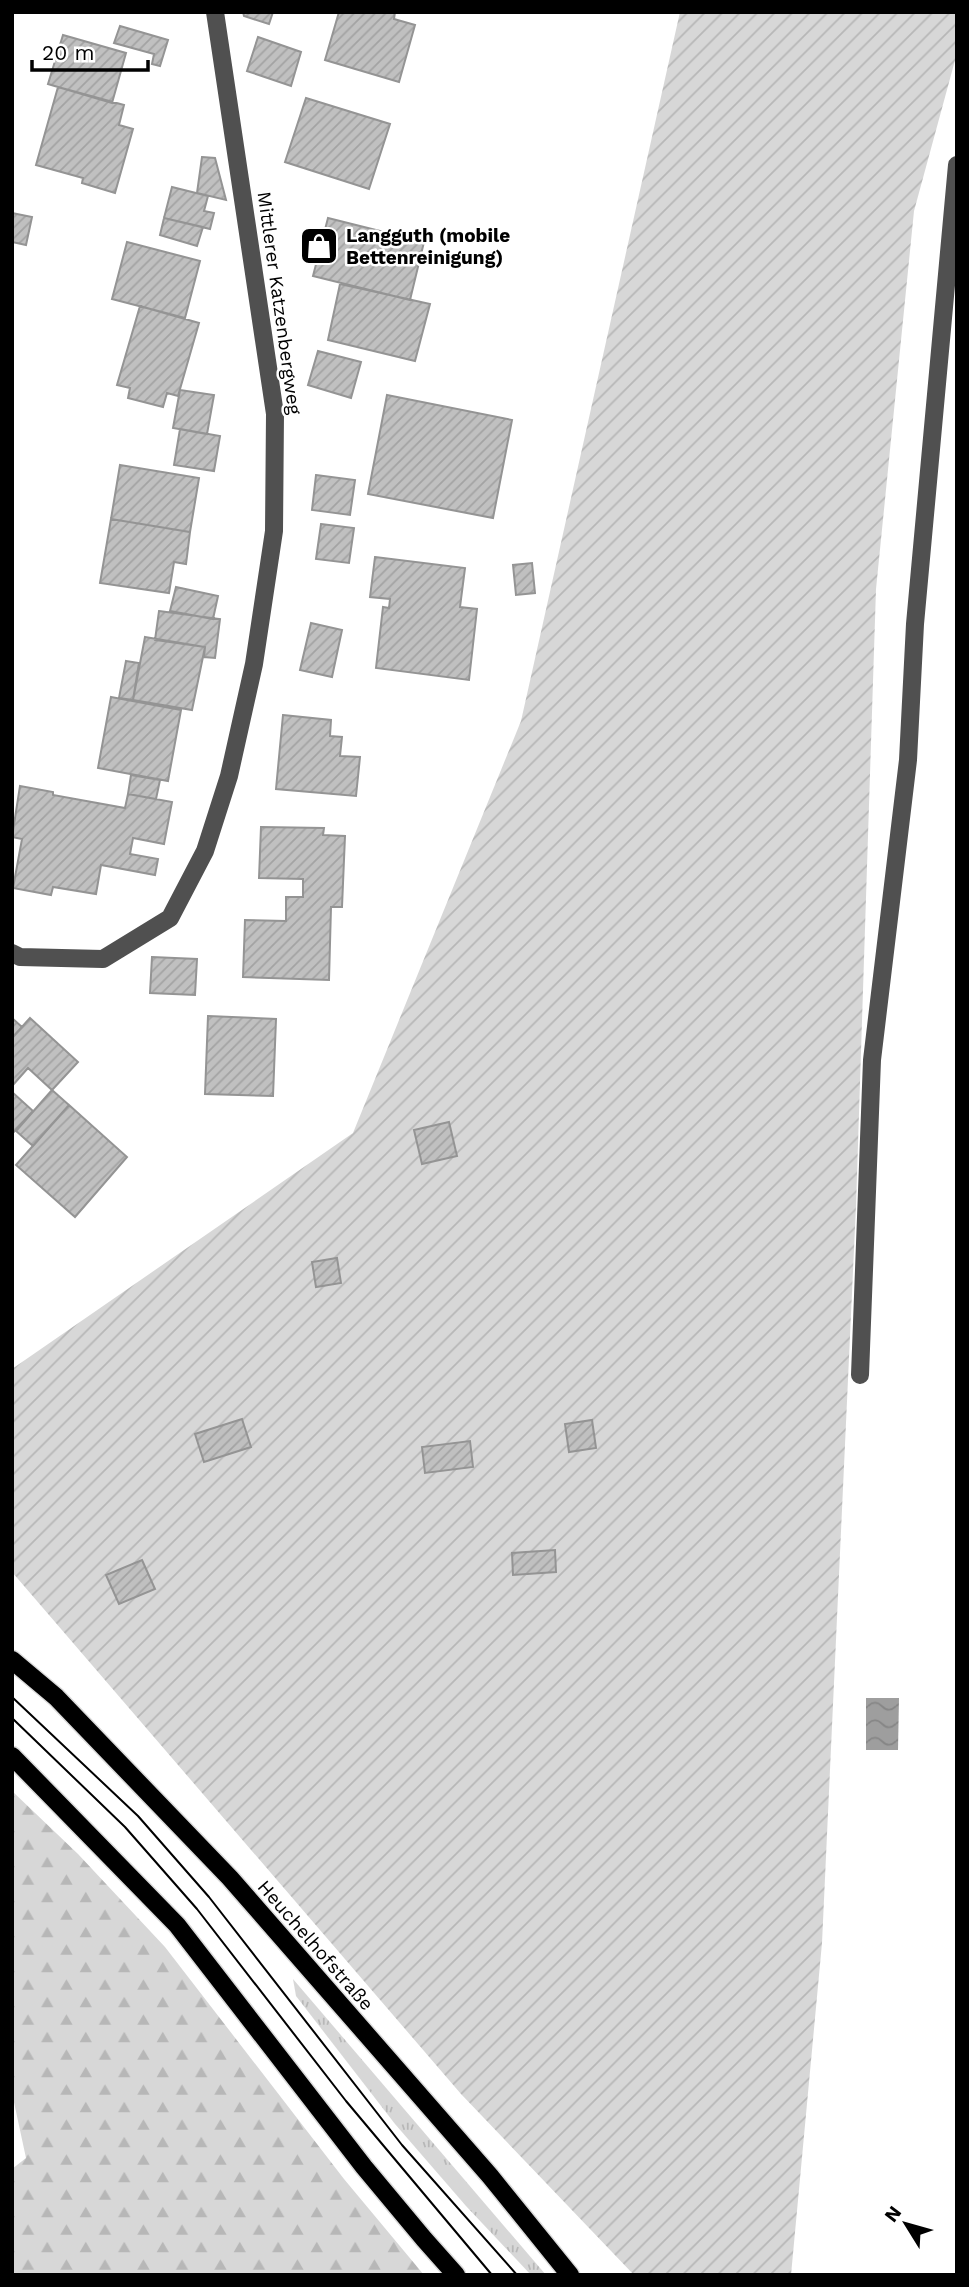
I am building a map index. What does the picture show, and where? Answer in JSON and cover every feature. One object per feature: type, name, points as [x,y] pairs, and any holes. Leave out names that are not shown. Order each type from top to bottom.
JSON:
[{"type":"main road","name":"Heuchelhofstraße","points":[[12,1660],[56,1697],[230,1878],[465,2146],[570,2275]]},
{"type":"main road","points":[[12,1756],[177,1925],[364,2167],[456,2275]]},
{"type":"street","name":"Mittlerer Katzenbergweg","points":[[12,953],[20,957],[103,958],[170,918],[205,851],[229,776],[251,677],[274,531],[275,414],[237,145],[215,12]]},
{"type":"street","points":[[860,1375],[872,1060],[908,760],[915,624],[957,165]]},
{"type":"green space","points":[[680,12],[957,12],[957,53],[914,211],[876,589],[856,1206],[822,1943],[791,2275],[634,2275],[461,2094],[12,1572],[12,1369],[353,1133],[521,721]]},
{"type":"green space","points":[[12,1791],[78,1854],[165,1947],[344,2179],[424,2275],[12,2275],[12,2169],[26,2158],[12,2093]]},
{"type":"green space","points":[[293,1979],[546,2275],[531,2275],[466,2206],[395,2124],[296,1996]]},
{"type":"water","points":[[866,1698],[899,1698],[898,1750],[866,1750]]},
{"type":"building","points":[[243,12],[273,12],[269,24],[244,16]]},
{"type":"building","points":[[339,12],[395,12],[394,19],[415,25],[399,82],[325,60]]},
{"type":"building","points":[[120,26],[168,40],[160,66],[152,64],[154,54],[114,43]]},
{"type":"building","points":[[63,35],[126,53],[112,103],[48,84]]},
{"type":"building","points":[[258,37],[301,52],[291,86],[247,71]]},
{"type":"building","points":[[58,87],[124,105],[119,125],[133,129],[115,193],[82,183],[83,178],[36,165]]},
{"type":"building","points":[[306,98],[390,124],[369,189],[285,162]]},
{"type":"building","points":[[202,157],[215,158],[226,200],[197,193]]},
{"type":"building","points":[[172,187],[208,196],[204,211],[214,213],[210,229],[164,218]]},
{"type":"building","points":[[12,213],[32,217],[26,245],[12,242]]},
{"type":"building","points":[[164,218],[203,227],[197,246],[160,235]]},
{"type":"building","points":[[328,218],[424,242],[410,300],[313,276]]},
{"type":"building","points":[[127,242],[200,261],[185,318],[112,299]]},
{"type":"building","points":[[340,284],[430,304],[415,361],[328,340]]},
{"type":"building","points":[[140,306],[199,323],[178,396],[167,393],[163,407],[128,398],[130,388],[117,385]]},
{"type":"building","points":[[318,351],[361,362],[351,398],[308,385]]},
{"type":"building","points":[[180,390],[214,395],[207,434],[173,428]]},
{"type":"building","points":[[387,395],[512,420],[493,518],[368,494]]},
{"type":"building","points":[[180,429],[220,436],[214,471],[174,465]]},
{"type":"building","points":[[120,465],[199,478],[190,532],[111,519]]},
{"type":"building","points":[[316,475],[355,480],[350,515],[312,510]]},
{"type":"building","points":[[111,519],[190,532],[186,564],[174,562],[169,593],[100,583]]},
{"type":"building","points":[[321,524],[354,528],[349,563],[316,559]]},
{"type":"building","points":[[375,557],[465,568],[460,607],[477,609],[469,680],[376,668],[383,607],[389,608],[390,599],[370,597]]},
{"type":"building","points":[[532,563],[535,593],[516,595],[513,565]]},
{"type":"building","points":[[176,587],[218,596],[213,619],[170,611]]},
{"type":"building","points":[[159,611],[220,619],[215,658],[204,657],[205,647],[155,640]]},
{"type":"building","points":[[311,623],[342,630],[332,677],[300,670]]},
{"type":"building","points":[[145,637],[205,647],[192,710],[133,700]]},
{"type":"building","points":[[126,661],[139,663],[133,700],[119,698]]},
{"type":"building","points":[[111,697],[181,710],[168,781],[98,768]]},
{"type":"building","points":[[283,715],[331,720],[330,736],[342,737],[340,756],[360,757],[356,796],[276,789]]},
{"type":"building","points":[[131,775],[160,780],[156,799],[128,794]]},
{"type":"building","points":[[20,786],[125,808],[128,794],[172,802],[164,844],[133,838],[130,854],[158,859],[155,875],[101,865],[96,894],[53,887],[51,895],[13,888],[22,839],[12,837]]},
{"type":"building","points":[[261,827],[324,828],[323,835],[345,836],[342,907],[331,907],[329,980],[243,977],[245,920],[286,921],[286,897],[303,897],[303,879],[259,878]]},
{"type":"building","points":[[152,957],[197,959],[195,995],[150,993]]},
{"type":"building","points":[[208,1016],[276,1019],[273,1096],[205,1094]]},
{"type":"building","points":[[12,1018],[22,1027],[12,1038]]},
{"type":"building","points":[[30,1018],[78,1062],[52,1090],[28,1068],[12,1086],[12,1038]]},
{"type":"building","points":[[52,1090],[69,1105],[33,1146],[16,1131]]},
{"type":"building","points":[[12,1092],[33,1111],[12,1134]]},
{"type":"building","points":[[69,1105],[127,1157],[75,1217],[16,1165]]},
{"type":"building","points":[[449,1122],[457,1156],[422,1164],[414,1130]]},
{"type":"building","points":[[337,1258],[341,1283],[316,1287],[312,1262]]},
{"type":"building","points":[[242,1419],[251,1447],[204,1462],[195,1434]]},
{"type":"building","points":[[592,1420],[596,1448],[569,1452],[565,1424]]},
{"type":"building","points":[[470,1441],[473,1467],[425,1473],[422,1447]]},
{"type":"building","points":[[555,1550],[556,1572],[513,1575],[512,1553]]},
{"type":"building","points":[[142,1560],[155,1589],[119,1604],[106,1575]]},
{"type":"tram line","points":[[12,1697],[138,1816],[209,1897],[402,2145],[517,2275]]},
{"type":"tram line","points":[[12,1718],[125,1827],[197,1909],[346,2101],[492,2275]]},
{"type":"place","name":"Langguth (mobile Bettenreinigung)","points":[[319,246]]}]
